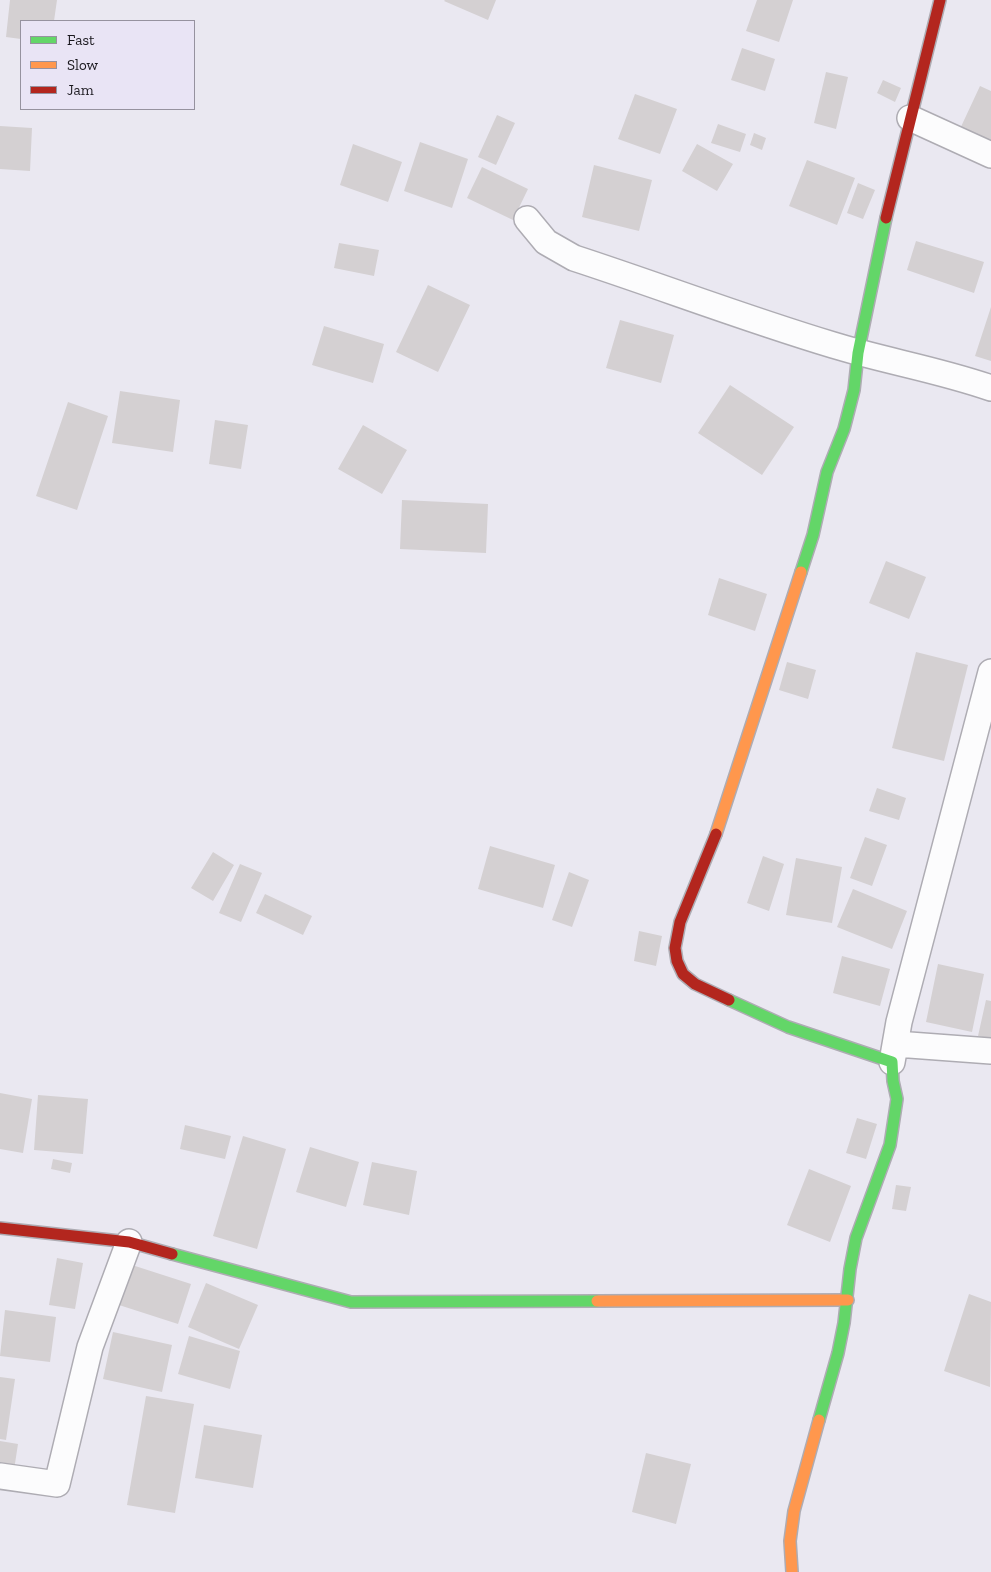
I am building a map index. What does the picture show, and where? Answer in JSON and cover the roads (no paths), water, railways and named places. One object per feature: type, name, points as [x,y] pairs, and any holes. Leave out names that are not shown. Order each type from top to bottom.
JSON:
[{"type":"street","points":[[940,0],[889,204],[858,353],[854,390],[844,429],[827,472],[814,535],[717,833],[680,922],[675,948],[677,961],[683,974],[695,984],[788,1028],[894,1053],[991,1051]]},
{"type":"street","points":[[910,118],[991,155]]},
{"type":"street","points":[[527,220],[546,242],[574,258],[809,338],[858,353],[969,380],[991,388]]},
{"type":"street","points":[[792,1572],[790,1542],[794,1511],[838,1353],[848,1300],[850,1269],[856,1238],[892,1136],[897,1099],[893,1081],[894,1053],[899,1022],[991,672]]},
{"type":"street","points":[[0,1228],[129,1242],[351,1302],[848,1300]]},
{"type":"street","points":[[0,1476],[56,1484],[90,1347],[129,1242]]}]
